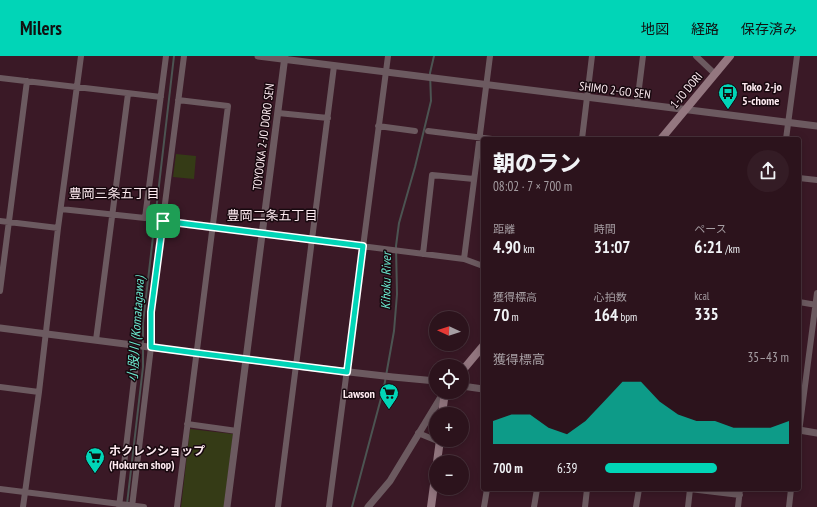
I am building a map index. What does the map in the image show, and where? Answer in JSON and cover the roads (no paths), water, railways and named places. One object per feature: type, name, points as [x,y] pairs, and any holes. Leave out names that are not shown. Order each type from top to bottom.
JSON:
[{"type":"main road","name":"1-JO DORI","points":[[663,137],[730,56]]},
{"type":"main road","points":[[469,363],[481,348]]},
{"type":"main road","points":[[431,507],[433,495]]},
{"type":"street","points":[[23,507],[39,392],[58,228],[81,56]]},
{"type":"street","points":[[61,209],[145,218],[166,56]]},
{"type":"street","points":[[131,506],[149,346],[151,312],[184,56]]},
{"type":"street","points":[[258,56],[285,58],[386,72]]},
{"type":"street","points":[[329,507],[388,56]]},
{"type":"street","points":[[464,259],[490,56]]},
{"type":"street","points":[[582,137],[592,56]]},
{"type":"street","points":[[637,104],[643,56]]},
{"type":"street","points":[[696,56],[715,74]]},
{"type":"street","points":[[786,137],[797,56]]},
{"type":"street","name":"TOYOOKA 2-JO DORO SEN","points":[[227,507],[285,58]]},
{"type":"street","points":[[278,507],[334,66]]},
{"type":"street","name":"SHIMO 2-GO SEN","points":[[386,72],[817,126]]},
{"type":"street","points":[[0,78],[161,97]]},
{"type":"street","points":[[0,290],[27,81]]},
{"type":"street","points":[[96,340],[128,94]]},
{"type":"street","points":[[176,507],[228,106],[178,100]]},
{"type":"street","points":[[278,112],[328,118]]},
{"type":"street","points":[[378,126],[415,131]]},
{"type":"street","points":[[428,131],[479,137]]},
{"type":"street","points":[[423,254],[432,175],[474,179]]},
{"type":"street","points":[[801,178],[817,180]]},
{"type":"street","points":[[0,221],[58,228]]},
{"type":"street","points":[[163,221],[464,259],[481,265]]},
{"type":"street","points":[[801,415],[817,293]]},
{"type":"street","points":[[801,302],[816,304]]},
{"type":"street","points":[[0,328],[297,366],[429,380]]},
{"type":"street","points":[[120,505],[135,371],[136,345]]},
{"type":"street","points":[[801,373],[806,374]]},
{"type":"street","points":[[0,387],[39,392]]},
{"type":"street","points":[[469,387],[481,389]]},
{"type":"street","points":[[368,507],[390,481],[440,399]]},
{"type":"street","points":[[187,424],[237,431]]},
{"type":"street","points":[[801,431],[817,433]]},
{"type":"street","points":[[418,433],[429,437]]},
{"type":"street","points":[[0,489],[144,507]]},
{"type":"street","points":[[484,507],[487,491]]},
{"type":"street","points":[[534,507],[537,491]]},
{"type":"street","points":[[585,507],[588,491]]},
{"type":"street","points":[[636,507],[638,491]]},
{"type":"street","points":[[688,507],[690,491]]},
{"type":"street","points":[[723,491],[740,492],[738,507]]},
{"type":"street","points":[[789,507],[792,491]]},
{"type":"waterway","name":"小股川 (Komatagawa)","points":[[127,504],[143,367],[143,323],[174,56]]},
{"type":"waterway","name":"Kihoku River","points":[[352,507],[384,387],[394,331],[397,294],[396,246],[399,223],[415,167],[431,101],[430,73],[434,56]]},
{"type":"place","name":"Toko 2-jo 5-chome","points":[[728,110]]},
{"type":"place","name":"Lawson","points":[[389,410]]},
{"type":"place","name":"ホクレンショップ (Hokuren shop)","points":[[95,474]]},
{"type":"district","name":"豊岡三条五丁目","points":[[114,193]]},
{"type":"district","name":"豊岡二条五丁目","points":[[272,215]]}]
